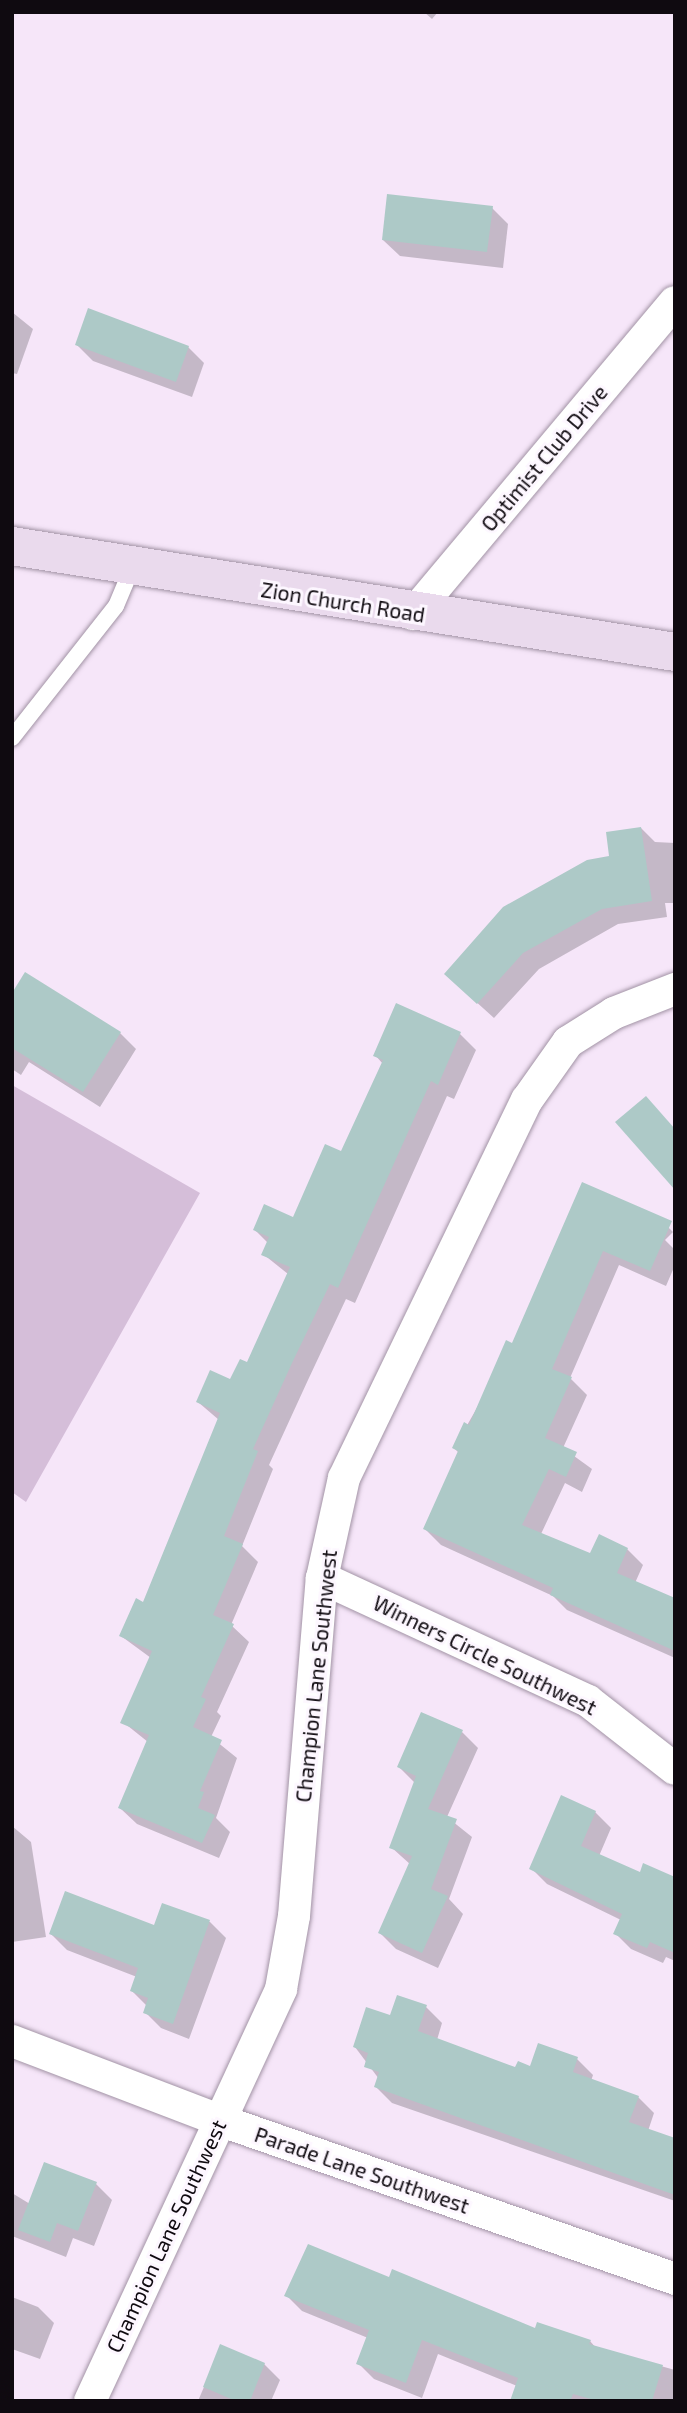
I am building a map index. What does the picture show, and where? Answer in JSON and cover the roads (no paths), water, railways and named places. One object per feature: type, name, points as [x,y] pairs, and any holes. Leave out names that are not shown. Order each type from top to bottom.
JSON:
[{"type":"street","name":"Optimist Club Drive","points":[[413,614],[675,302]]},
{"type":"street","name":"Zion Church Road","points":[[12,545],[132,568],[413,614],[675,652]]},
{"type":"street","name":"Champion Lane Southwest","points":[[90,2401],[281,1989],[293,1916],[322,1578],[344,1478],[527,1100],[568,1042],[614,1013],[675,989]]},
{"type":"street","name":"Winners Circle Southwest","points":[[322,1578],[588,1701],[675,1769]]},
{"type":"street","name":"Parade Lane Southwest","points":[[12,2041],[219,2120],[675,2279]]},
{"type":"lane","points":[[12,738],[116,606],[132,568]]}]
